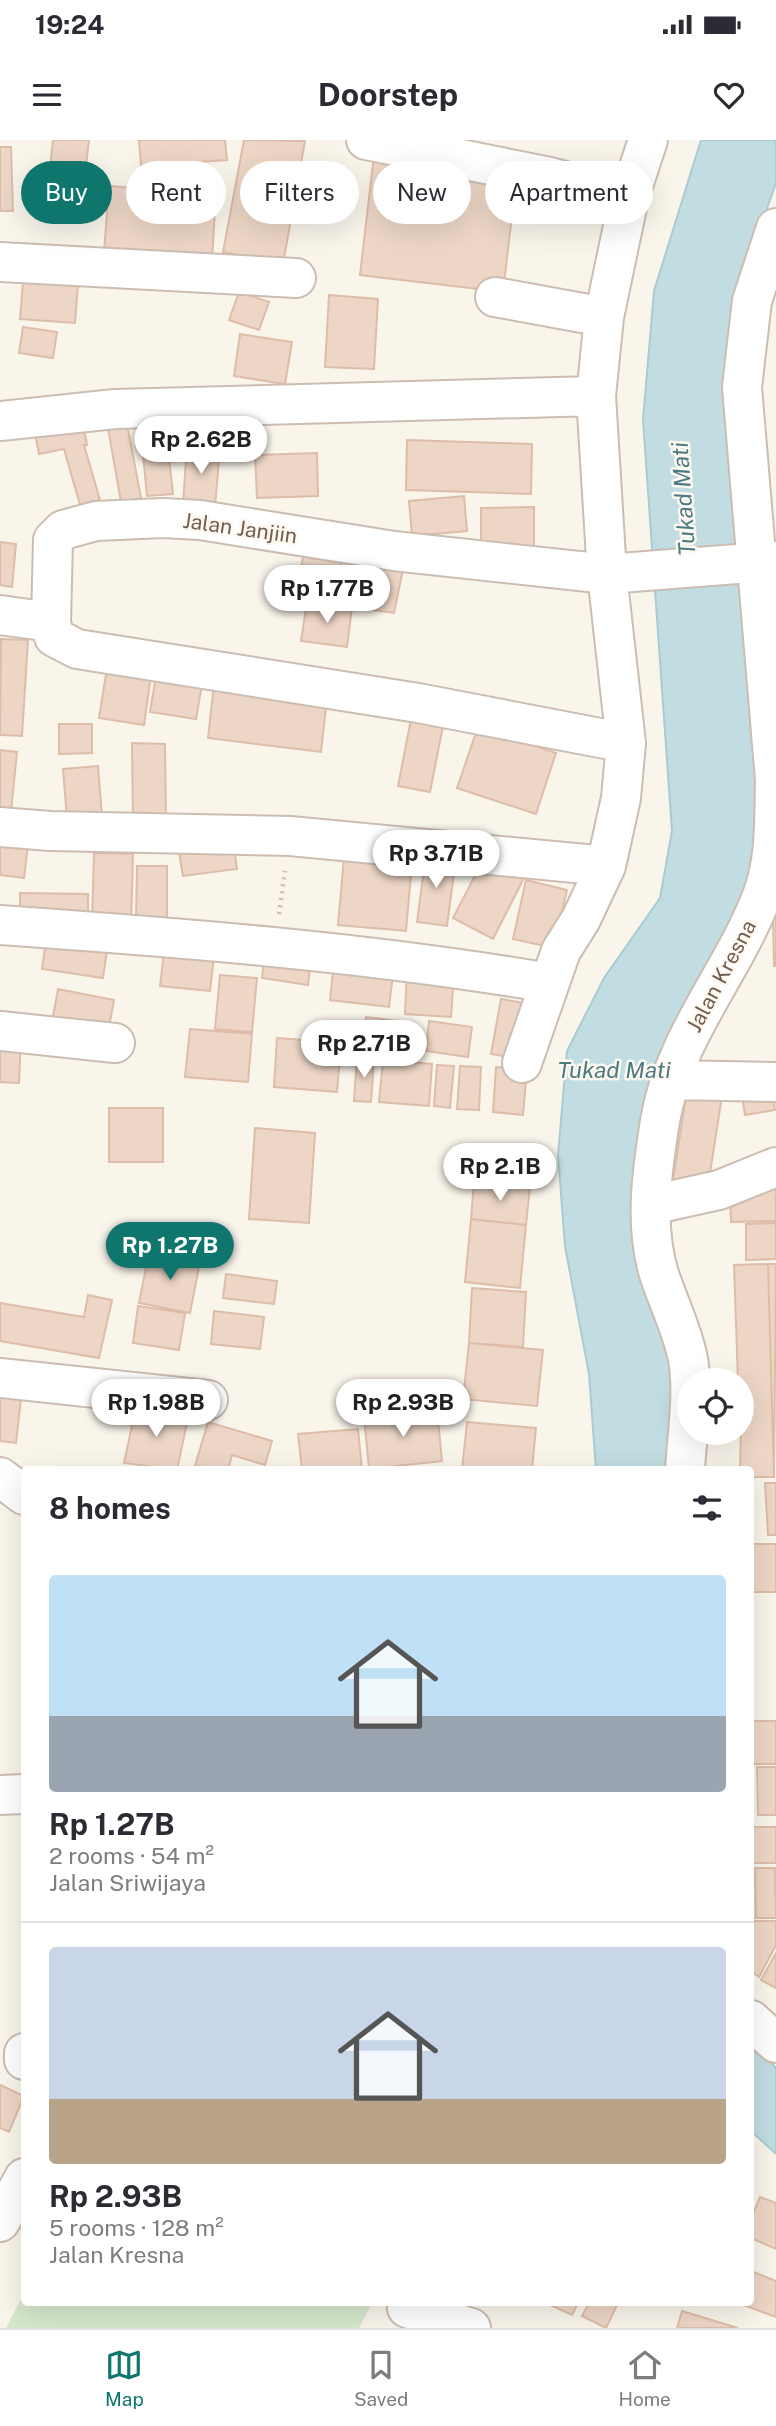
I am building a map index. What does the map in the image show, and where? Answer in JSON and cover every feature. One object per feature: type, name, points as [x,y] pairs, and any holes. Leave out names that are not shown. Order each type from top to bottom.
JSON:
[{"type":"street","points":[[366,140],[485,164]]},
{"type":"street","points":[[641,161],[648,140]]},
{"type":"street","points":[[522,1063],[561,951],[581,919],[606,866],[621,798],[626,743],[596,396],[604,317],[624,224]]},
{"type":"street","name":"Jalan Kresna","points":[[685,1466],[688,1360],[659,1273],[652,1242],[654,1157],[670,1080],[690,1031],[742,943],[764,892],[775,834],[775,780],[759,561],[745,445],[743,363],[752,301],[776,228]]},
{"type":"street","points":[[0,262],[296,278]]},
{"type":"street","points":[[495,297],[604,317]]},
{"type":"street","points":[[0,421],[115,409],[596,396]]},
{"type":"street","name":"Jalan Janjiin","points":[[51,622],[53,540],[63,530],[96,520],[200,520],[394,551],[613,574]]},
{"type":"street","points":[[613,574],[759,561]]},
{"type":"street","points":[[0,615],[51,622],[54,637],[77,649],[418,703],[626,743]]},
{"type":"street","points":[[0,827],[50,831],[290,835],[606,866]]},
{"type":"street","points":[[0,925],[204,939],[357,955],[549,983]]},
{"type":"street","points":[[0,1031],[115,1043]]},
{"type":"street","points":[[670,1080],[776,1082]]},
{"type":"street","points":[[651,1205],[719,1190],[776,1167]]},
{"type":"street","points":[[0,1378],[208,1400]]},
{"type":"street","points":[[0,1478],[21,1493]]},
{"type":"street","points":[[0,1794],[21,1794]]},
{"type":"street","points":[[754,2023],[776,2043]]},
{"type":"street","points":[[407,2313],[471,2328]]},
{"type":"green space","points":[[21,2299],[21,2306],[370,2306],[359,2328],[6,2328]]},
{"type":"water","name":"Tukad Mati","points":[[701,140],[776,140],[776,183],[738,291],[763,823],[753,894],[664,1066],[652,1303],[677,1386],[672,1466],[596,1466],[589,1374],[565,1246],[558,1155],[567,1051],[604,978],[660,898],[672,831],[643,420],[654,291]]},
{"type":"water","points":[[754,2045],[776,2068],[776,2154],[754,2134]]},
{"type":"building","points":[[53,140],[89,140],[87,161],[51,161]]},
{"type":"building","points":[[139,140],[225,140],[227,160],[141,161]]},
{"type":"building","points":[[244,140],[305,141],[301,161],[240,161]]},
{"type":"building","points":[[0,147],[11,147],[13,211],[0,211]]},
{"type":"building","points":[[374,155],[422,161],[373,161]]},
{"type":"building","points":[[240,161],[240,224],[290,224],[283,264],[223,252]]},
{"type":"building","points":[[373,164],[373,224],[471,224],[471,167],[485,169],[485,224],[511,224],[503,292],[360,275]]},
{"type":"building","points":[[112,186],[126,187],[126,224],[214,224],[212,259],[104,252],[106,224],[112,224]]},
{"type":"building","points":[[23,282],[78,285],[75,323],[20,319]]},
{"type":"building","points":[[239,292],[269,302],[259,330],[229,320]]},
{"type":"building","points":[[329,295],[378,299],[374,369],[325,367]]},
{"type":"building","points":[[23,327],[57,332],[53,358],[19,353]]},
{"type":"building","points":[[240,334],[292,342],[285,384],[234,376]]},
{"type":"building","points":[[81,414],[87,445],[84,445],[100,500],[80,505],[64,449],[39,454],[33,423]]},
{"type":"building","points":[[237,415],[238,435],[193,438],[192,418]]},
{"type":"building","points":[[127,424],[141,498],[121,502],[108,428]]},
{"type":"building","points":[[166,430],[173,494],[147,496],[141,433]]},
{"type":"building","points":[[407,440],[532,444],[531,494],[406,490]]},
{"type":"building","points":[[187,444],[220,447],[215,507],[183,505]]},
{"type":"building","points":[[317,453],[318,496],[257,498],[255,455]]},
{"type":"building","points":[[464,496],[467,531],[412,536],[409,501]]},
{"type":"building","points":[[534,507],[534,549],[481,549],[481,508]]},
{"type":"building","points":[[0,542],[16,544],[12,587],[0,585]]},
{"type":"building","points":[[305,547],[343,555],[335,597],[297,589]]},
{"type":"building","points":[[365,563],[403,569],[394,613],[357,608]]},
{"type":"building","points":[[307,602],[352,608],[347,647],[301,641]]},
{"type":"building","points":[[1,639],[28,640],[22,736],[0,735]]},
{"type":"building","points":[[107,668],[151,675],[144,725],[99,718]]},
{"type":"building","points":[[156,676],[202,684],[196,719],[150,712]]},
{"type":"building","points":[[214,684],[327,698],[321,752],[208,738]]},
{"type":"building","points":[[412,714],[444,721],[430,792],[398,786]]},
{"type":"building","points":[[59,724],[92,724],[92,753],[59,754]]},
{"type":"building","points":[[478,727],[556,753],[536,814],[457,788]]},
{"type":"building","points":[[132,743],[165,744],[166,823],[133,823]]},
{"type":"building","points":[[0,750],[17,752],[11,811],[0,810]]},
{"type":"building","points":[[98,766],[102,816],[67,819],[63,769]]},
{"type":"building","points":[[0,832],[29,836],[24,878],[0,875]]},
{"type":"building","points":[[233,839],[237,869],[183,876],[178,847]]},
{"type":"building","points":[[345,846],[413,852],[406,931],[338,925]]},
{"type":"building","points":[[94,853],[133,854],[131,925],[92,923]]},
{"type":"building","points":[[426,854],[456,858],[447,926],[417,922]]},
{"type":"building","points":[[484,858],[524,878],[493,939],[453,918]]},
{"type":"building","points":[[137,866],[167,866],[167,920],[136,920]]},
{"type":"building","points":[[526,880],[567,890],[554,948],[513,939]]},
{"type":"building","points":[[20,893],[88,894],[88,923],[20,922]]},
{"type":"building","points":[[773,919],[776,919],[776,966],[774,966]]},
{"type":"building","points":[[47,934],[108,943],[103,978],[42,969]]},
{"type":"building","points":[[165,943],[215,948],[210,991],[160,986]]},
{"type":"building","points":[[265,954],[311,960],[308,985],[262,978]]},
{"type":"building","points":[[334,961],[394,967],[389,1007],[330,1000]]},
{"type":"building","points":[[407,970],[454,973],[451,1017],[405,1014]]},
{"type":"building","points":[[220,975],[257,978],[252,1032],[215,1029]]},
{"type":"building","points":[[58,989],[114,1000],[107,1038],[51,1028]]},
{"type":"building","points":[[501,999],[530,1004],[521,1059],[491,1054]]},
{"type":"building","points":[[366,1017],[407,1022],[403,1050],[363,1045]]},
{"type":"building","points":[[429,1021],[472,1027],[468,1057],[426,1051]]},
{"type":"building","points":[[190,1029],[252,1034],[248,1082],[185,1077]]},
{"type":"building","points":[[0,1035],[21,1036],[19,1083],[0,1082]]},
{"type":"building","points":[[277,1038],[341,1043],[337,1092],[274,1087]]},
{"type":"building","points":[[357,1057],[374,1059],[371,1102],[354,1101]]},
{"type":"building","points":[[383,1060],[432,1064],[429,1106],[379,1102]]},
{"type":"building","points":[[437,1065],[454,1066],[450,1108],[434,1106]]},
{"type":"building","points":[[460,1066],[481,1067],[479,1110],[457,1109]]},
{"type":"building","points":[[496,1067],[527,1069],[523,1115],[493,1112]]},
{"type":"building","points":[[772,1086],[775,1110],[745,1115],[741,1090]]},
{"type":"building","points":[[687,1090],[722,1096],[708,1186],[673,1180]]},
{"type":"building","points":[[109,1108],[163,1108],[163,1162],[109,1162]]},
{"type":"building","points":[[255,1128],[315,1133],[309,1223],[249,1219]]},
{"type":"building","points":[[474,1181],[530,1186],[526,1225],[471,1219]]},
{"type":"building","points":[[776,1189],[776,1221],[731,1222],[730,1191]]},
{"type":"building","points":[[471,1219],[526,1225],[520,1288],[465,1282]]},
{"type":"building","points":[[776,1223],[776,1259],[746,1260],[746,1224]]},
{"type":"building","points":[[149,1252],[200,1262],[190,1313],[139,1303]]},
{"type":"building","points":[[768,1264],[776,1264],[774,1477]]},
{"type":"building","points":[[768,1264],[774,1477],[754,1477],[754,1466],[740,1466],[741,1445],[754,1445],[754,1368],[738,1368],[734,1265]]},
{"type":"building","points":[[226,1274],[277,1281],[274,1304],[223,1298]]},
{"type":"building","points":[[472,1288],[526,1292],[523,1347],[469,1343]]},
{"type":"building","points":[[88,1295],[112,1300],[99,1358],[0,1341],[0,1303],[84,1317]]},
{"type":"building","points":[[138,1306],[185,1313],[179,1350],[133,1343]]},
{"type":"building","points":[[214,1311],[264,1317],[260,1349],[211,1344]]},
{"type":"building","points":[[469,1343],[543,1350],[537,1406],[463,1399]]},
{"type":"building","points":[[0,1389],[22,1390],[16,1443],[0,1441]]},
{"type":"building","points":[[136,1407],[188,1418],[178,1466],[124,1463]]},
{"type":"building","points":[[437,1409],[442,1461],[369,1466],[364,1416]]},
{"type":"building","points":[[208,1422],[272,1441],[265,1465],[232,1455],[229,1466],[195,1466]]},
{"type":"building","points":[[467,1422],[536,1428],[532,1466],[462,1466]]},
{"type":"building","points":[[358,1429],[362,1466],[302,1466],[298,1434]]},
{"type":"building","points":[[765,1483],[776,1483],[776,1535],[768,1535]]},
{"type":"building","points":[[754,1544],[776,1544],[776,1592],[754,1592]]},
{"type":"building","points":[[754,1721],[776,1721],[776,1764],[754,1764]]},
{"type":"building","points":[[757,1767],[776,1767],[776,1815],[758,1815]]},
{"type":"building","points":[[754,1827],[776,1827],[776,1863],[754,1863]]},
{"type":"building","points":[[754,1868],[755,1868],[754,1918]]},
{"type":"building","points":[[755,1868],[775,1868],[776,1918],[756,1918]]},
{"type":"building","points":[[754,1921],[776,1921],[776,1945],[759,1977],[754,1973]]},
{"type":"building","points":[[776,1953],[776,1988],[761,1980]]},
{"type":"building","points":[[0,2085],[21,2095],[21,2103],[9,2132],[0,2128]]},
{"type":"building","points":[[760,2197],[776,2203],[776,2249],[754,2239],[754,2212]]},
{"type":"building","points":[[754,2272],[776,2281],[776,2317],[746,2306],[754,2306]]},
{"type":"building","points":[[552,2306],[576,2306],[572,2315]]},
{"type":"building","points":[[587,2306],[617,2306],[606,2328],[582,2316]]},
{"type":"building","points":[[682,2311],[738,2328],[677,2328]]}]
